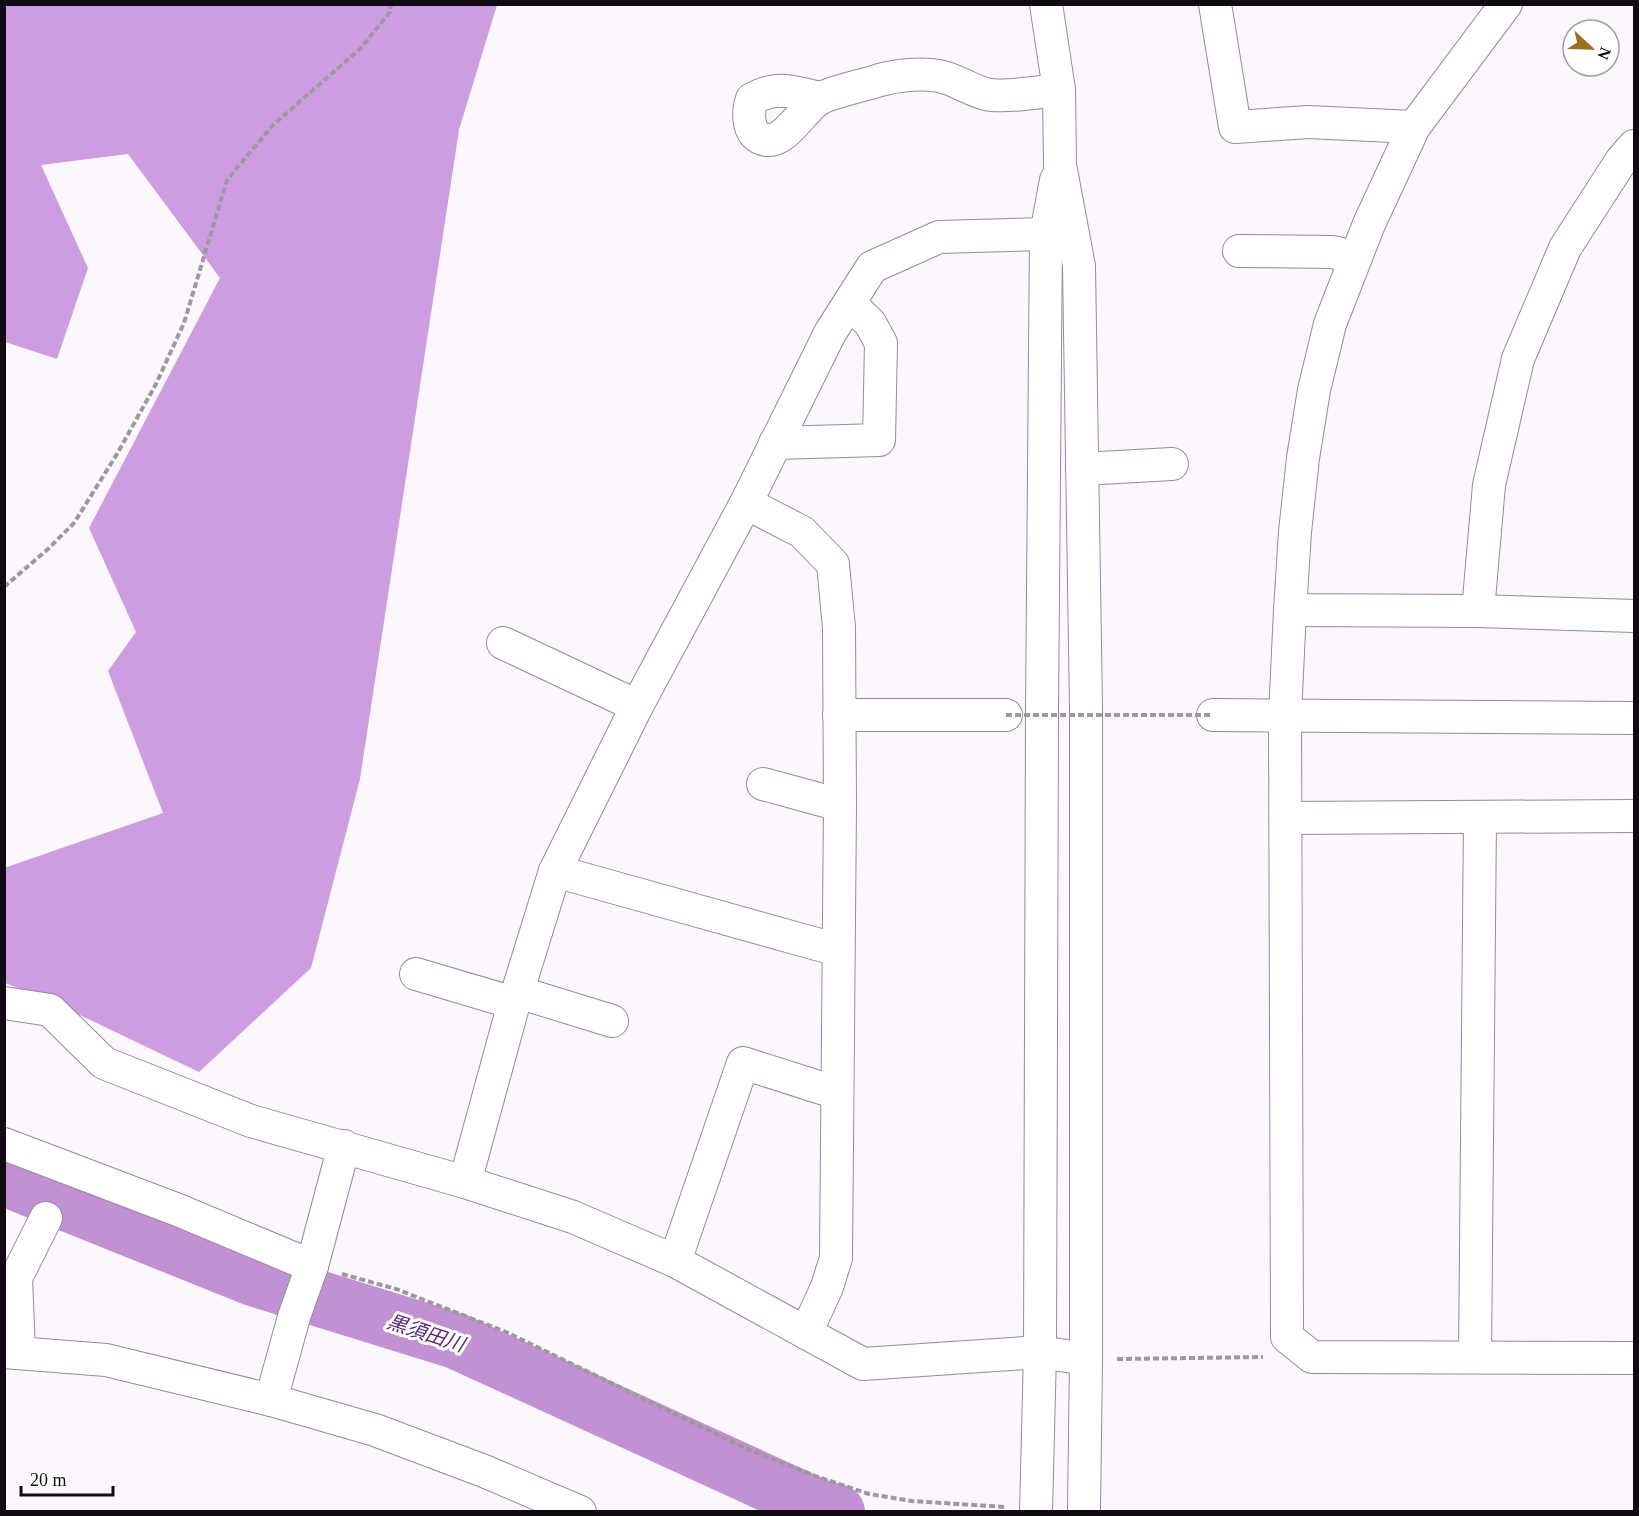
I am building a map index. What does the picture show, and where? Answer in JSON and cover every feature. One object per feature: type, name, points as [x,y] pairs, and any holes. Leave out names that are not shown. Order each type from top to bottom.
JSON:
[{"type":"street","points":[[1046,4],[1059,90],[1059,165],[1078,266],[1086,709],[1084,1512]]},
{"type":"street","points":[[1215,4],[1235,127],[1308,122],[1414,127]]},
{"type":"street","points":[[1506,4],[1414,127],[1369,224],[1330,324],[1314,390],[1296,522],[1285,715],[1287,1337],[1312,1357],[1635,1358]]},
{"type":"street","points":[[820,98],[895,76],[939,76],[988,95],[1059,90]]},
{"type":"street","points":[[1478,611],[1489,485],[1518,359],[1565,248],[1621,161],[1635,146]]},
{"type":"street","points":[[1026,1510],[1040,1352],[1046,234],[1059,165]]},
{"type":"street","points":[[465,1182],[516,997],[555,871],[637,706],[746,503],[830,333],[872,267],[939,237],[1046,234]]},
{"type":"street","points":[[1239,251],[1332,252],[1356,257]]},
{"type":"street","points":[[776,443],[879,440],[881,343],[870,322],[849,303]]},
{"type":"street","points":[[1082,469],[1172,464]]},
{"type":"street","points":[[746,503],[802,532],[833,564],[839,628],[840,805],[836,1258],[827,1287],[806,1333]]},
{"type":"street","points":[[1290,610],[1478,611],[1635,616]]},
{"type":"street","points":[[503,643],[637,706]]},
{"type":"street","points":[[839,715],[1006,715]]},
{"type":"street","points":[[1214,715],[1635,718]]},
{"type":"street","points":[[763,784],[840,805]]},
{"type":"street","points":[[1286,818],[1635,816]]},
{"type":"street","points":[[1475,1357],[1480,817]]},
{"type":"street","points":[[555,871],[838,950]]},
{"type":"street","points":[[416,974],[612,1021]]},
{"type":"street","points":[[4,1003],[50,1010],[104,1063],[251,1121],[465,1182],[573,1217],[675,1260],[864,1364],[1040,1352],[1086,1359]]},
{"type":"street","points":[[675,1260],[742,1063],[837,1093]]},
{"type":"street","points":[[4,1144],[178,1210],[312,1266]]},
{"type":"street","points":[[271,1400],[294,1317],[312,1266],[344,1146]]},
{"type":"street","points":[[46,1218],[16,1278],[12,1352],[106,1360],[271,1400],[375,1430],[484,1471],[580,1512]]},
{"type":"path","points":[[4,587],[48,549],[74,522],[117,454],[156,384],[184,323],[227,180],[273,125],[361,48],[390,12],[391,4]]},
{"type":"path","points":[[1006,715],[1214,715]]},
{"type":"path","points":[[312,1266],[396,1289],[506,1332],[746,1448],[818,1477],[869,1494],[912,1501],[1026,1510]]},
{"type":"path","points":[[1118,1359],[1218,1357]]},
{"type":"shaded area","points":[[5,5],[497,5],[459,130],[360,779],[311,968],[199,1072],[42,997],[5,983],[4,868],[163,813],[108,671],[136,632],[89,528],[220,278],[128,154],[41,165],[88,268],[57,359],[5,342]]},
{"type":"waterway","name":"黒須田川","points":[[4,1178],[253,1278],[456,1341],[819,1507],[837,1512]]}]
